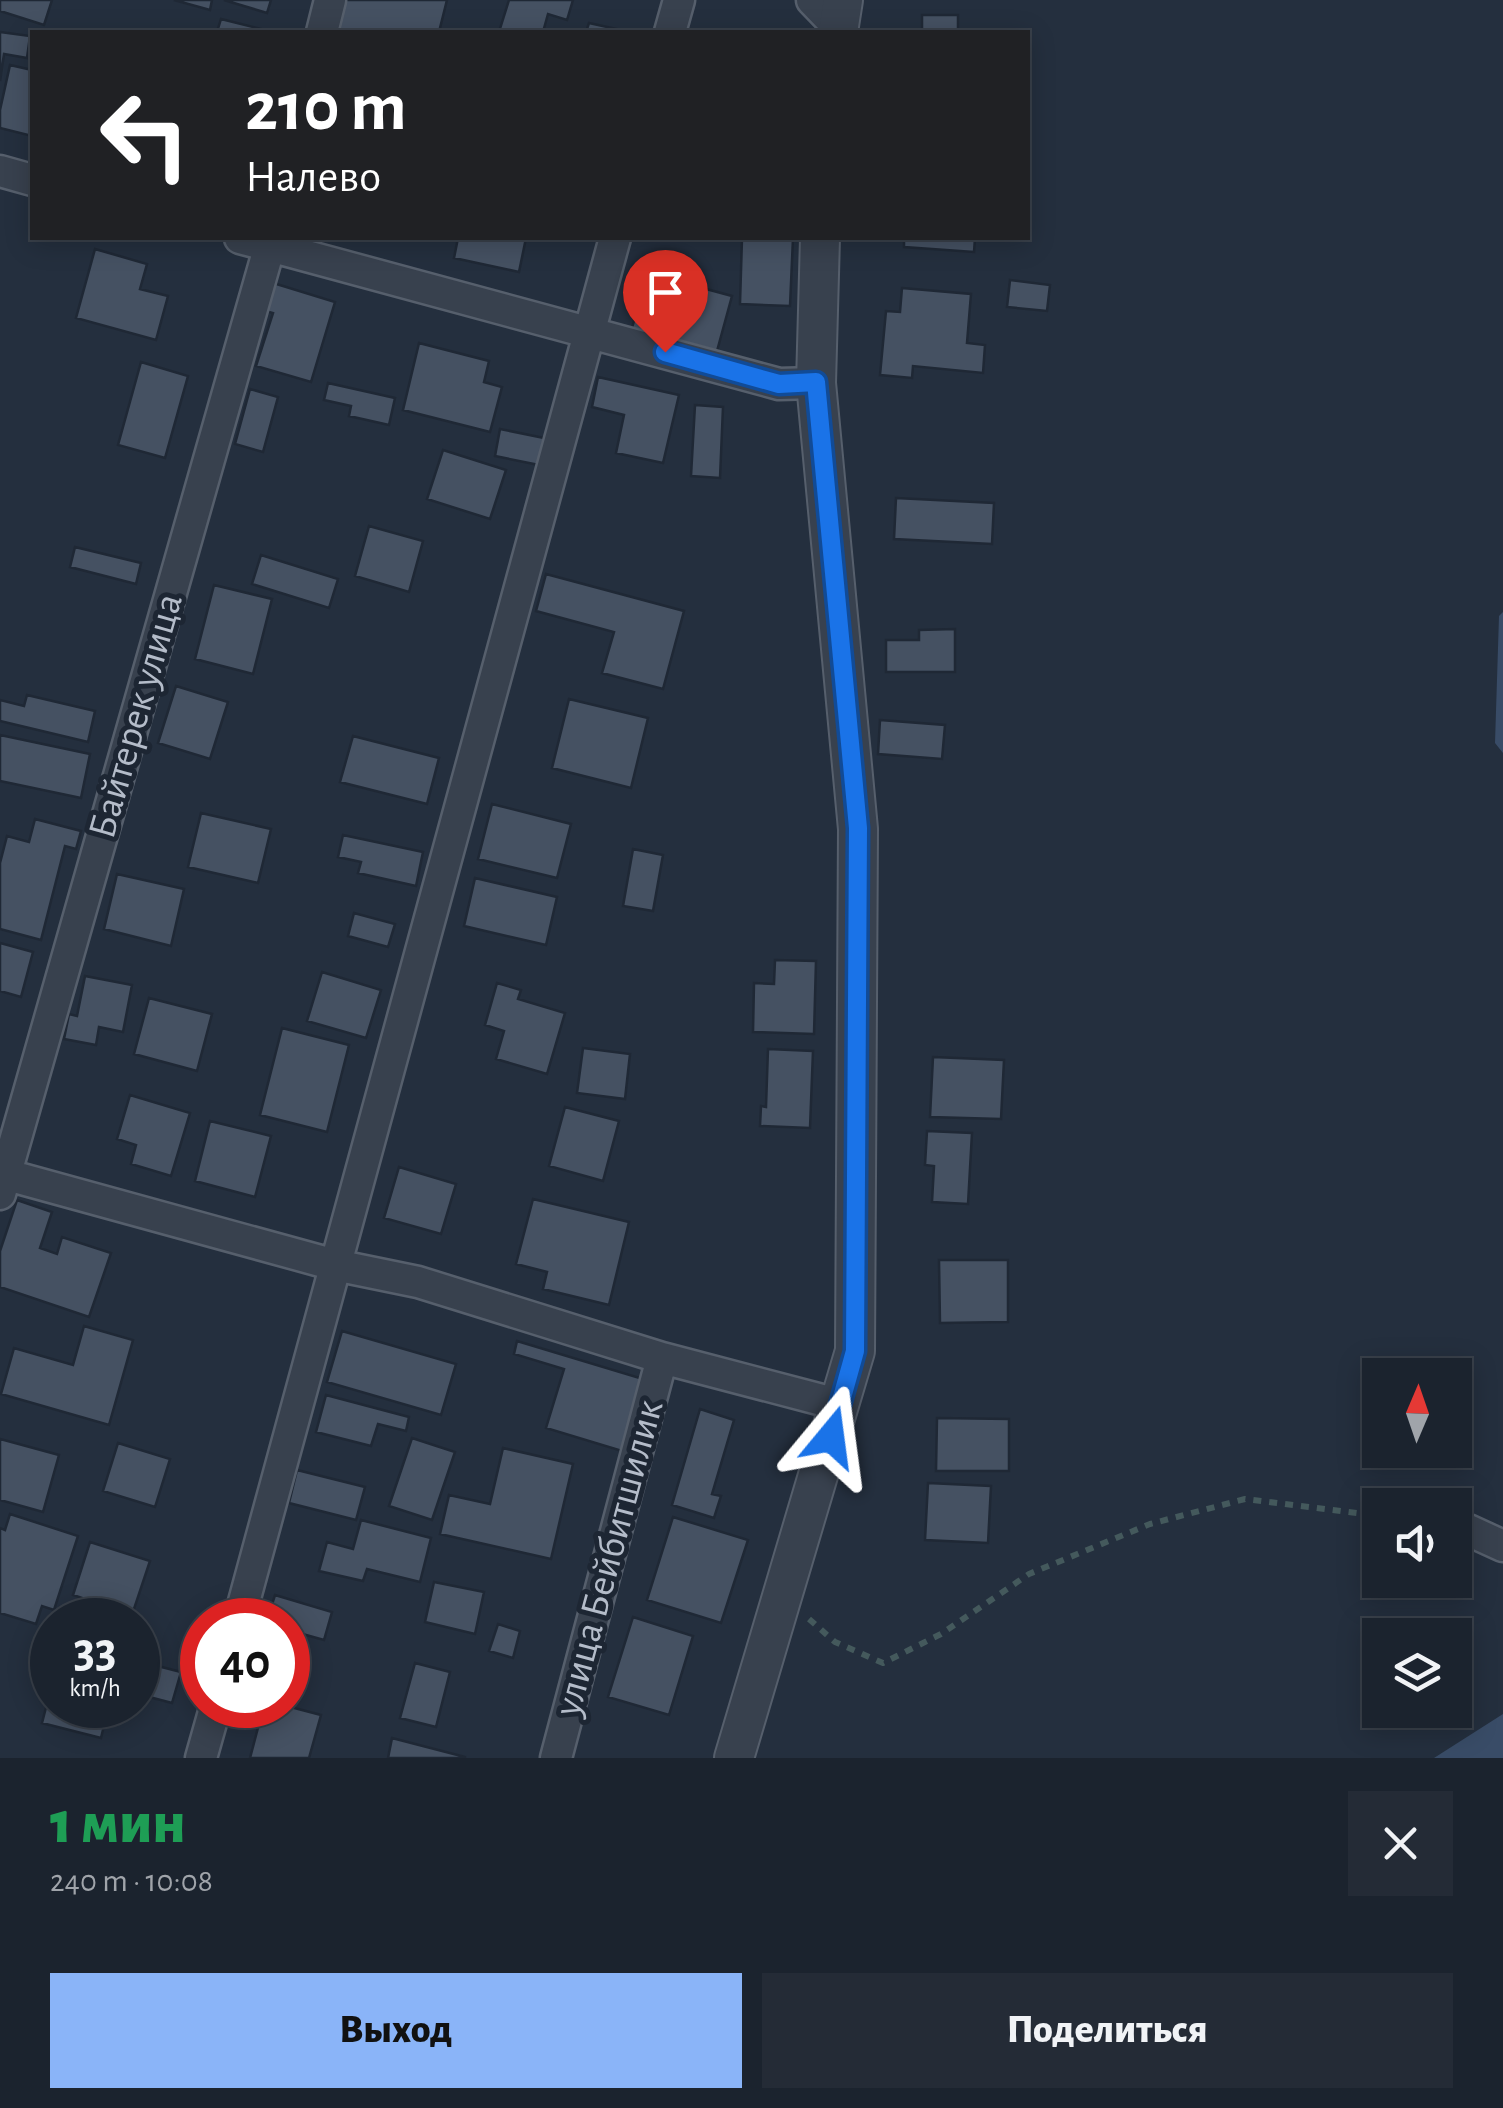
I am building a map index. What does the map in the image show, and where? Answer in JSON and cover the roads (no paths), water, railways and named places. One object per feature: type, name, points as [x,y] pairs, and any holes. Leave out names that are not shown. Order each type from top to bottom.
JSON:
[{"type":"street","points":[[322,30],[330,0]]},
{"type":"street","points":[[671,30],[679,0]]},
{"type":"street","points":[[812,0],[840,20]]},
{"type":"street","points":[[0,171],[30,179]]},
{"type":"street","points":[[245,1598],[614,240]]},
{"type":"street","points":[[734,1758],[855,1351],[858,828],[816,382],[820,240]]},
{"type":"street","points":[[271,242],[779,384],[816,382]]},
{"type":"street","name":"Байтерек улица","points":[[2,1180],[271,242]]},
{"type":"street","points":[[2,1180],[336,1266],[418,1282],[662,1358],[841,1405]]},
{"type":"street","name":"улица Бейбитшилик","points":[[556,1758],[662,1358]]},
{"type":"street","points":[[1472,1532],[1503,1546]]},
{"type":"street","points":[[201,1758],[209,1728]]},
{"type":"water","points":[[1503,612],[1503,753],[1495,743],[1499,616]]},
{"type":"water","points":[[1503,1714],[1503,1758],[1434,1758]]}]
